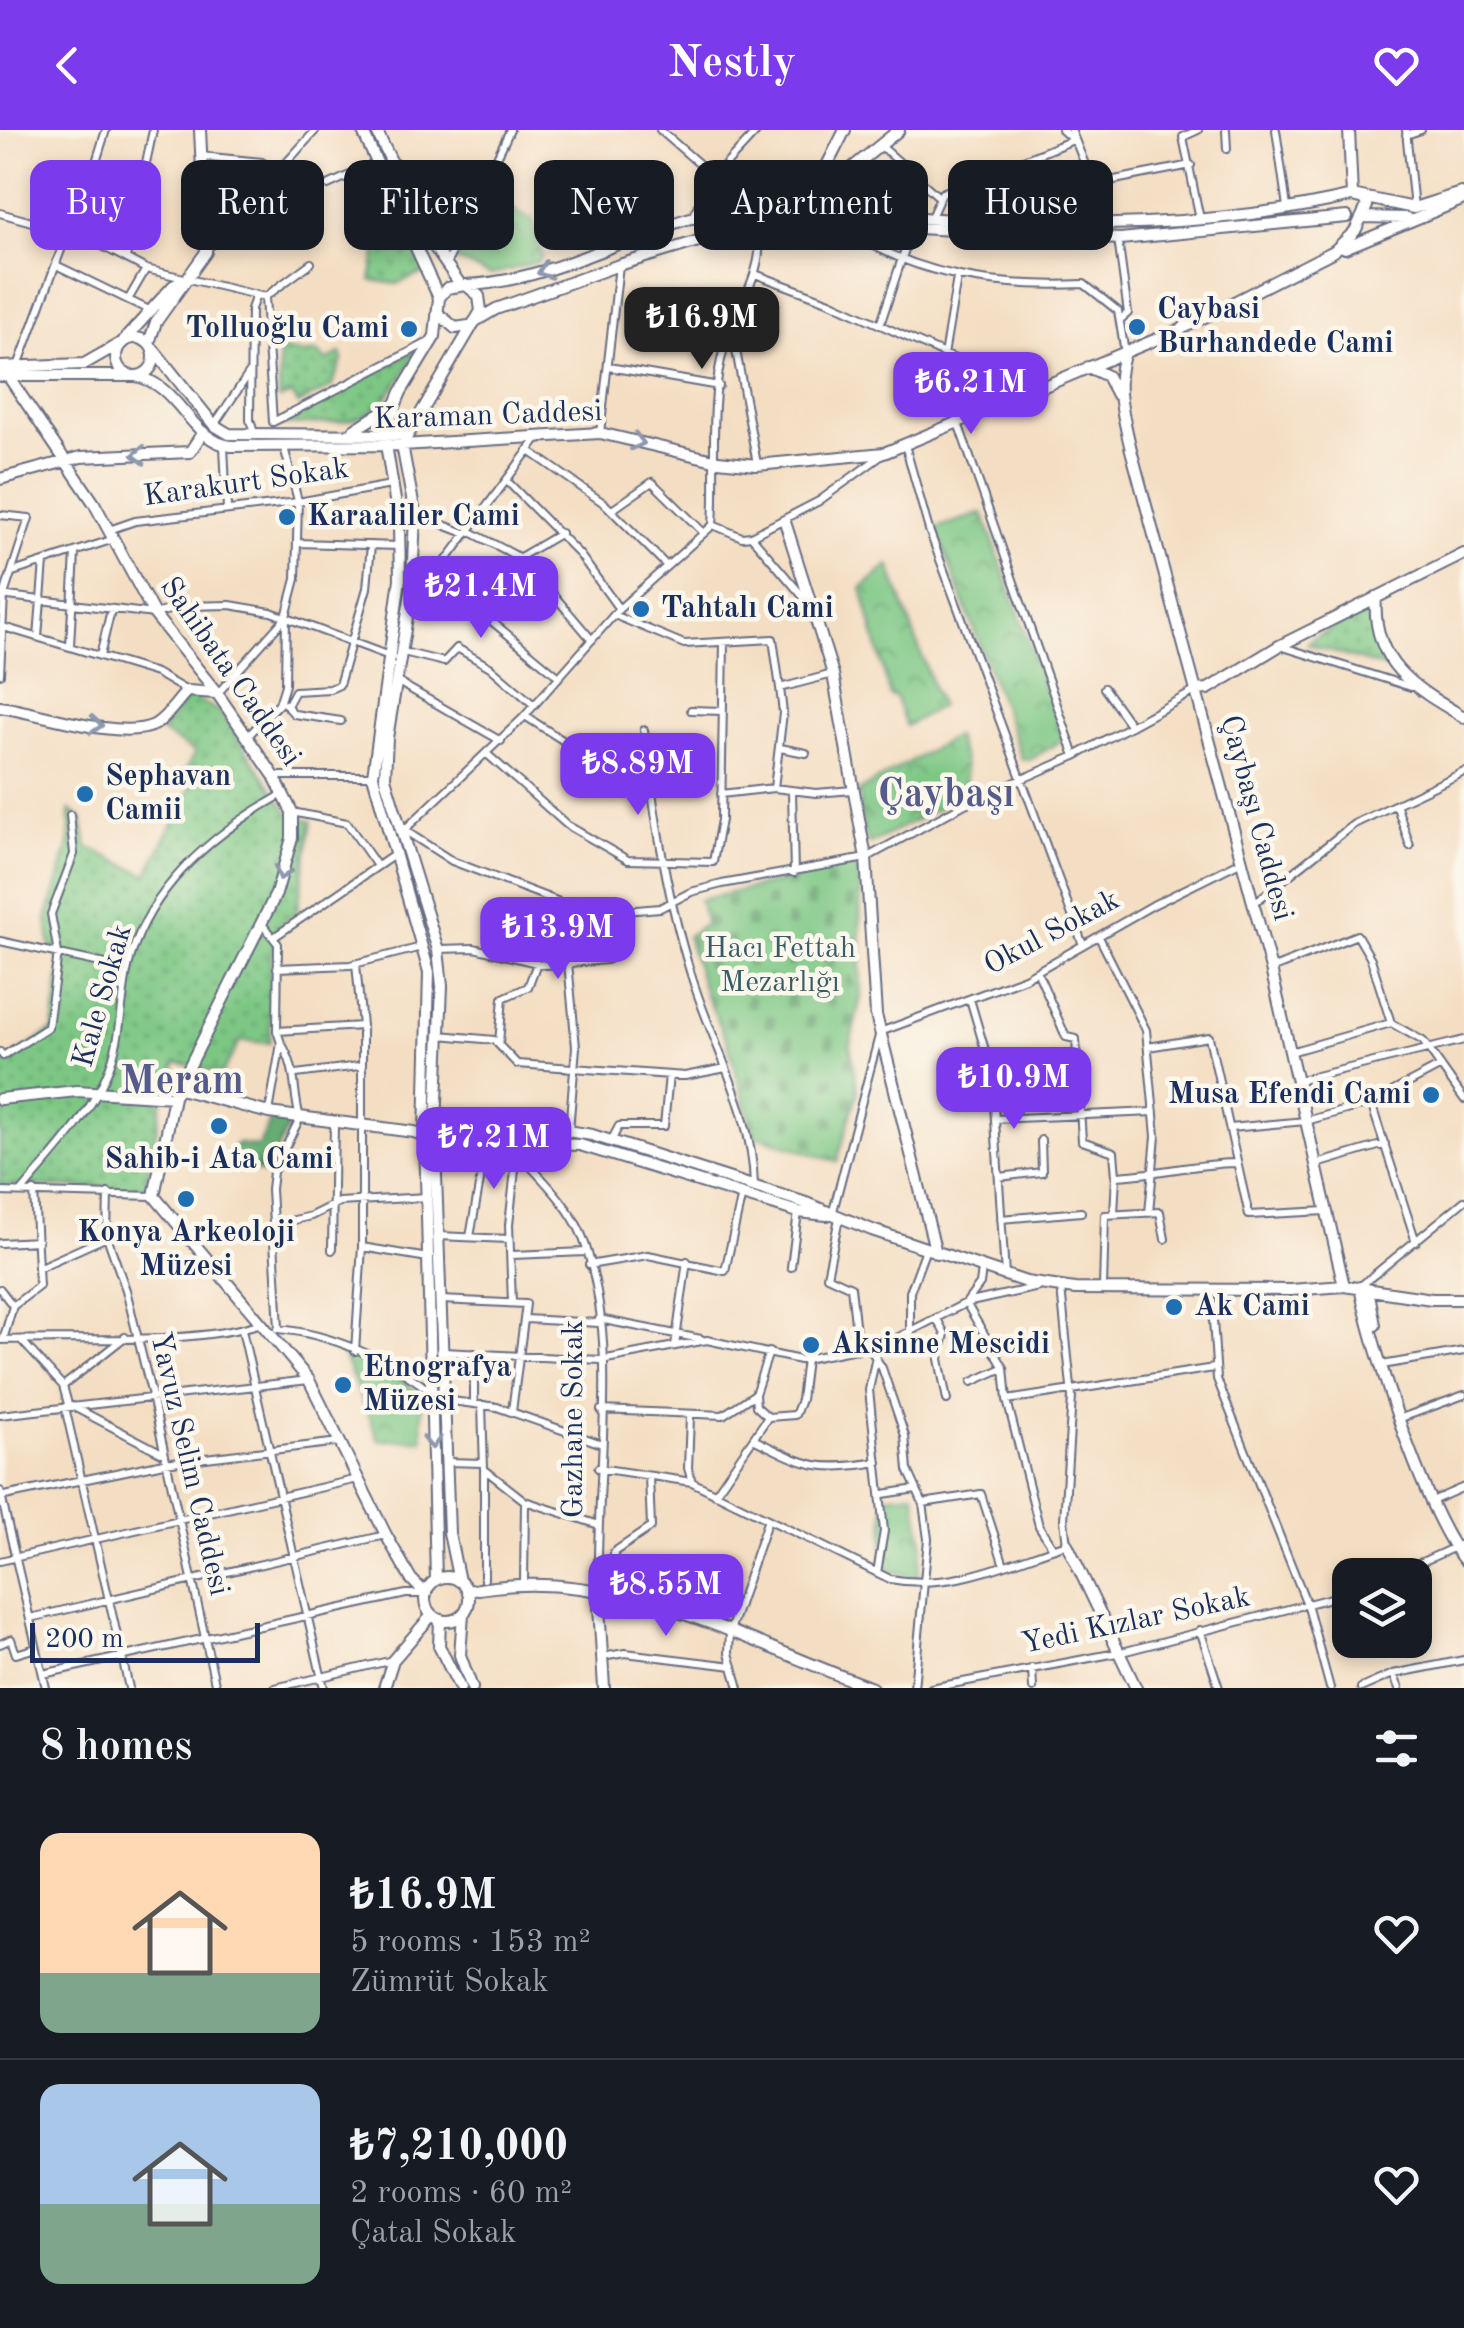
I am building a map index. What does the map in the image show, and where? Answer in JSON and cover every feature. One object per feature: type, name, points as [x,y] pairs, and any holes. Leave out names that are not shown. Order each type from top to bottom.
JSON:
[{"type":"main road","points":[[3,373],[133,376],[152,367],[156,322],[206,252],[200,130]]},
{"type":"main road","points":[[362,130],[376,160]]},
{"type":"main road","points":[[376,130],[446,266],[476,292],[482,304],[405,440],[415,514],[412,587],[373,776],[429,972],[449,1534],[460,1580],[468,1591],[460,1654],[472,1688]]},
{"type":"main road","points":[[830,160],[845,130]]},
{"type":"main road","points":[[861,160],[899,130]]},
{"type":"main road","points":[[1347,217],[1343,208],[1352,196],[1349,130]]},
{"type":"main road","points":[[1334,251],[1350,238],[1367,206],[1352,196]]},
{"type":"main road","points":[[1113,228],[1352,196],[1416,212]]},
{"type":"main road","points":[[1334,251],[1416,212],[1464,196]]},
{"type":"main road","points":[[928,229],[1118,239],[1416,212]]},
{"type":"main road","points":[[439,298],[448,288],[463,284],[514,282],[694,218]]},
{"type":"main road","points":[[930,218],[948,219]]},
{"type":"main road","points":[[440,315],[455,328],[472,324],[496,309],[694,242]]},
{"type":"main road","points":[[417,250],[439,298],[440,315],[432,341],[397,399],[383,438],[400,546],[398,682],[385,778],[438,949],[439,1034],[427,1197],[436,1580],[426,1594]]},
{"type":"main road","name":"Karaman Caddesi","points":[[214,425],[229,434],[346,433],[405,440],[536,439],[600,432],[718,461],[757,465],[884,453],[1125,352],[1334,251]]},
{"type":"main road","points":[[186,280],[173,286],[122,342],[116,363],[133,376],[170,393],[203,432],[224,446]]},
{"type":"main road","points":[[3,373],[18,367],[84,364],[137,337],[151,346],[214,425]]},
{"type":"main road","points":[[1120,400],[1120,370],[1125,352]]},
{"type":"main road","points":[[1088,367],[1107,376],[1120,400]]},
{"type":"main road","name":"Sahibata Caddesi","points":[[3,373],[111,534],[154,614],[247,737],[274,776],[292,812],[292,838],[263,925],[177,1093],[154,1196]]},
{"type":"main road","points":[[346,433],[376,418],[397,399]]},
{"type":"main road","name":"Çaybaşı Caddesi","points":[[1120,400],[1271,969],[1335,1257],[1358,1290]]},
{"type":"main road","points":[[0,479],[64,460],[190,452],[203,432]]},
{"type":"main road","name":"Karaman Caddesi","points":[[224,446],[284,446],[383,438]]},
{"type":"main road","points":[[784,522],[832,674],[866,858],[880,1032],[932,1251]]},
{"type":"main road","points":[[1196,690],[1208,689],[1279,646],[1464,554]]},
{"type":"main road","points":[[1376,598],[1377,633],[1390,665],[1411,687],[1464,717]]},
{"type":"main road","points":[[0,707],[65,722],[145,727],[160,720],[186,691],[217,694]]},
{"type":"main road","points":[[0,1099],[98,1092],[177,1093],[334,1123],[518,1147],[593,1148],[798,1212],[836,1217]]},
{"type":"main road","points":[[432,1135],[569,1130],[610,1140],[754,1186],[982,1269],[1045,1286],[1358,1290],[1392,1298],[1464,1299]]},
{"type":"main road","points":[[436,1174],[448,1153],[473,1141]]},
{"type":"main road","points":[[154,1196],[269,1327],[310,1380],[386,1535],[411,1579],[426,1594],[436,1617],[439,1646],[460,1688]]},
{"type":"main road","points":[[1318,1286],[1330,1276],[1335,1257]]},
{"type":"main road","points":[[1291,1290],[1318,1286],[1432,1299]]},
{"type":"main road","points":[[1358,1290],[1373,1314],[1382,1366]]},
{"type":"main road","points":[[1358,1290],[1432,1501],[1464,1560]]},
{"type":"main road","points":[[1373,1314],[1379,1304],[1392,1298]]},
{"type":"main road","points":[[1067,1544],[1136,1688]]},
{"type":"main road","points":[[436,1580],[460,1580]]},
{"type":"main road","points":[[468,1591],[528,1583],[614,1592],[730,1631],[866,1687]]},
{"type":"main road","points":[[598,1590],[604,1688]]},
{"type":"main road","points":[[384,1688],[393,1660],[436,1617],[463,1614]]},
{"type":"street","points":[[96,160],[106,130]]},
{"type":"street","points":[[126,258],[153,130]]},
{"type":"street","points":[[288,160],[316,130]]},
{"type":"street","points":[[446,266],[510,130]]},
{"type":"street","points":[[660,130],[695,160]]},
{"type":"street","points":[[1062,130],[1072,134],[1083,160]]},
{"type":"street","points":[[1198,130],[1183,137],[1200,218]]},
{"type":"street","points":[[1226,130],[1227,149]]},
{"type":"street","points":[[1276,130],[1287,207]]},
{"type":"street","points":[[1416,212],[1406,132],[1421,130]]},
{"type":"street","points":[[729,160],[753,132]]},
{"type":"street","points":[[930,218],[940,198],[1072,134]]},
{"type":"street","points":[[880,145],[940,198]]},
{"type":"street","points":[[202,156],[242,160]]},
{"type":"street","points":[[1113,180],[1191,165]]},
{"type":"street","points":[[328,185],[344,177]]},
{"type":"street","points":[[0,214],[30,222]]},
{"type":"street","points":[[1118,239],[1130,300],[1128,313],[1120,320]]},
{"type":"street","points":[[18,367],[63,250]]},
{"type":"street","points":[[108,250],[146,268],[186,280],[265,297],[311,264]]},
{"type":"street","points":[[758,250],[755,274],[724,348],[713,525],[617,612],[501,741],[402,832],[452,861],[557,901],[578,916],[660,908],[673,899],[722,884],[866,858],[963,805],[1022,783],[1196,690]]},
{"type":"street","points":[[888,250],[957,278],[1036,286],[1084,284],[1118,312],[1125,352]]},
{"type":"street","points":[[880,326],[907,250]]},
{"type":"street","points":[[56,265],[149,310]]},
{"type":"street","points":[[600,432],[618,265]]},
{"type":"street","points":[[128,300],[146,268]]},
{"type":"street","points":[[755,274],[944,355],[968,374],[981,411]]},
{"type":"street","points":[[944,355],[957,278]]},
{"type":"street","points":[[254,434],[250,420],[250,371],[251,310],[256,295]]},
{"type":"street","points":[[265,297],[274,422],[432,341]]},
{"type":"street","points":[[733,329],[742,400],[757,465]]},
{"type":"street","points":[[609,367],[719,386]]},
{"type":"street","points":[[214,425],[250,371]]},
{"type":"street","points":[[958,422],[1075,756]]},
{"type":"street","points":[[412,587],[432,572],[468,533],[536,439]]},
{"type":"street","points":[[904,445],[929,530],[1083,946]]},
{"type":"street","points":[[224,446],[227,510]]},
{"type":"street","points":[[283,704],[286,617],[296,579],[298,502],[284,446]]},
{"type":"street","points":[[528,450],[612,510],[667,566]]},
{"type":"street","points":[[713,525],[742,538],[752,536],[784,522],[884,453]]},
{"type":"street","points":[[507,481],[562,533],[617,612],[684,644],[773,639],[780,688],[780,748],[774,788]]},
{"type":"street","points":[[612,510],[652,482],[704,533]]},
{"type":"street","name":"Karakurt Sokak","points":[[12,572],[75,552],[134,521],[298,502],[392,485]]},
{"type":"street","points":[[415,514],[519,557],[592,640]]},
{"type":"street","points":[[0,515],[29,518],[2,595],[0,674]]},
{"type":"street","points":[[519,557],[562,533]]},
{"type":"street","points":[[752,536],[815,612]]},
{"type":"street","points":[[297,543],[400,546]]},
{"type":"street","points":[[247,737],[295,691],[335,688],[367,588],[370,545]]},
{"type":"street","points":[[70,646],[75,552]]},
{"type":"street","points":[[38,637],[44,562]]},
{"type":"street","points":[[432,572],[558,676]]},
{"type":"street","points":[[2,595],[154,614],[185,606],[230,605],[286,617],[397,654],[444,662],[456,648],[490,667],[534,705]]},
{"type":"street","points":[[100,656],[111,610]]},
{"type":"street","points":[[217,694],[286,617]]},
{"type":"street","points":[[2,627],[156,673],[186,691]]},
{"type":"street","points":[[487,754],[586,838],[628,860],[713,862],[721,794],[724,642]]},
{"type":"street","points":[[1279,646],[1411,687]]},
{"type":"street","points":[[780,688],[832,674]]},
{"type":"street","points":[[398,682],[445,705],[501,741]]},
{"type":"street","points":[[1104,688],[1131,726]]},
{"type":"street","points":[[283,704],[294,714],[341,722]]},
{"type":"street","points":[[691,710],[722,711]]},
{"type":"street","points":[[525,716],[581,752],[649,772]]},
{"type":"street","points":[[644,730],[673,899],[694,986],[745,1121],[754,1186]]},
{"type":"street","points":[[780,748],[806,753]]},
{"type":"street","points":[[1253,904],[1354,824],[1398,807],[1428,786],[1464,772]]},
{"type":"street","points":[[274,776],[373,776]]},
{"type":"street","points":[[721,794],[774,788],[853,790]]},
{"type":"street","points":[[792,790],[794,872]]},
{"type":"street","name":"Kale Sokak","points":[[22,1191],[68,1138],[112,1062],[128,970],[148,919],[184,868],[230,827],[284,794]]},
{"type":"street","points":[[1398,807],[1410,846]]},
{"type":"street","points":[[292,812],[347,823],[377,866]]},
{"type":"street","points":[[1,1054],[48,1026],[58,953],[51,914],[74,854],[70,815]]},
{"type":"street","points":[[274,937],[397,853]]},
{"type":"street","name":"Okul Sokak","points":[[880,1032],[1037,971],[1240,862]]},
{"type":"street","points":[[438,949],[474,948],[537,963],[607,960],[610,914]]},
{"type":"street","points":[[263,925],[274,937],[277,1031],[296,1074],[294,1100],[300,1118],[273,1172],[269,1327]]},
{"type":"street","points":[[1271,969],[1357,936],[1372,959],[1391,1023],[1431,1051],[1464,1099]]},
{"type":"street","points":[[1099,937],[1134,1000],[1148,1046],[1154,1112],[1154,1174],[1149,1212]]},
{"type":"street","points":[[0,941],[128,970]]},
{"type":"street","points":[[277,968],[356,964],[422,947]]},
{"type":"street","points":[[498,1044],[503,998],[528,987],[537,963]]},
{"type":"street","points":[[568,963],[575,1071],[569,1130]]},
{"type":"street","points":[[355,1352],[362,1247],[362,1026],[356,964]]},
{"type":"street","points":[[1037,971],[1066,1037],[1076,1039],[1082,1141],[1114,1152],[1114,1214]]},
{"type":"street","points":[[970,1000],[988,1056],[1005,1276]]},
{"type":"street","points":[[1290,1052],[1391,1023]]},
{"type":"street","points":[[277,1031],[362,1026]]},
{"type":"street","points":[[858,1350],[851,1287],[827,1276],[836,1217],[880,1032]]},
{"type":"street","points":[[439,1034],[475,1035],[498,1044],[517,1064],[575,1071],[669,1075],[726,1068]]},
{"type":"street","points":[[1148,1046],[1209,1037],[1249,1214],[1326,1211]]},
{"type":"street","points":[[1296,1081],[1464,1040]]},
{"type":"street","points":[[269,1112],[281,1043]]},
{"type":"street","points":[[296,1074],[359,1066]]},
{"type":"street","points":[[1230,1128],[1306,1121],[1371,1103],[1441,1066]]},
{"type":"street","points":[[610,1140],[619,1126],[664,1126],[669,1075]]},
{"type":"street","points":[[1371,1103],[1416,1242]]},
{"type":"street","points":[[995,1119],[1154,1112]]},
{"type":"street","points":[[332,1250],[334,1123]]},
{"type":"street","points":[[999,1177],[1042,1172],[1042,1140]]},
{"type":"street","points":[[470,1237],[487,1141]]},
{"type":"street","points":[[1315,1164],[1385,1144]]},
{"type":"street","points":[[512,1302],[510,1239],[518,1147]]},
{"type":"street","name":"Gazhane Sokak","points":[[518,1147],[582,1235],[589,1265],[601,1360],[598,1590]]},
{"type":"street","points":[[1116,1176],[1154,1174],[1192,1164],[1235,1164]]},
{"type":"street","points":[[34,1191],[39,1286],[13,1306],[2,1340],[136,1337],[269,1327],[304,1331],[411,1376],[431,1392]]},
{"type":"street","points":[[0,1192],[154,1196]]},
{"type":"street","name":"Yavuz Selim Caddesi","points":[[108,1193],[107,1237],[126,1290],[152,1396],[216,1688]]},
{"type":"street","points":[[589,1265],[640,1255],[687,1260],[725,1270],[742,1194]]},
{"type":"street","points":[[273,1225],[362,1199],[427,1197]]},
{"type":"street","points":[[1358,1290],[1464,1201]]},
{"type":"street","points":[[791,1267],[798,1212]]},
{"type":"street","points":[[1001,1219],[1081,1212]]},
{"type":"street","points":[[1103,1288],[1105,1215],[1162,1214],[1165,1239]]},
{"type":"street","points":[[438,1236],[510,1239]]},
{"type":"street","points":[[40,1266],[107,1237]]},
{"type":"street","points":[[0,1243],[38,1241]]},
{"type":"street","points":[[362,1247],[428,1258]]},
{"type":"street","points":[[910,1333],[910,1292],[932,1251]]},
{"type":"street","points":[[512,1256],[586,1252]]},
{"type":"street","points":[[675,1346],[687,1260]]},
{"type":"street","points":[[966,1302],[980,1284],[982,1269]]},
{"type":"street","points":[[525,1318],[599,1321],[806,1358],[869,1347],[910,1333],[966,1302],[1045,1286]]},
{"type":"street","points":[[598,1468],[692,1482],[876,1573],[924,1585],[963,1579],[1067,1544],[1064,1520],[1072,1389],[1061,1288]]},
{"type":"street","points":[[1212,1289],[1214,1368],[1308,1607],[1330,1688]]},
{"type":"street","points":[[0,1290],[13,1306]]},
{"type":"street","points":[[440,1300],[526,1304],[512,1412]]},
{"type":"street","points":[[966,1302],[1004,1368],[1007,1400],[1040,1526],[1053,1548]]},
{"type":"street","points":[[937,1318],[945,1334],[939,1360],[947,1400]]},
{"type":"street","points":[[242,1330],[324,1688]]},
{"type":"street","points":[[64,1386],[124,1337]]},
{"type":"street","points":[[21,1340],[64,1386],[78,1478],[129,1688]]},
{"type":"street","points":[[442,1352],[601,1360],[707,1340]]},
{"type":"street","points":[[869,1347],[905,1436],[908,1470],[923,1503],[928,1539],[914,1688]]},
{"type":"street","points":[[1382,1366],[1464,1351]]},
{"type":"street","points":[[769,1352],[755,1394],[756,1406],[768,1417],[794,1415],[802,1400],[806,1358]]},
{"type":"street","points":[[474,1354],[483,1466],[484,1579]]},
{"type":"street","points":[[876,1360],[869,1390],[883,1494],[882,1559],[876,1573]]},
{"type":"street","points":[[972,1382],[1004,1368]]},
{"type":"street","points":[[1007,1400],[1214,1368]]},
{"type":"street","points":[[0,1415],[310,1380]]},
{"type":"street","points":[[601,1410],[690,1417],[723,1415],[755,1394]]},
{"type":"street","points":[[1401,1418],[1464,1395]]},
{"type":"street","points":[[444,1400],[512,1412],[600,1443]]},
{"type":"street","points":[[66,1406],[162,1454]]},
{"type":"street","points":[[690,1417],[688,1468],[692,1482]]},
{"type":"street","points":[[715,1494],[768,1417]]},
{"type":"street","points":[[753,1440],[809,1466],[828,1470],[878,1462]]},
{"type":"street","points":[[46,1688],[0,1495],[164,1463],[340,1442]]},
{"type":"street","points":[[447,1462],[483,1466],[525,1501],[596,1524]]},
{"type":"street","points":[[614,1592],[614,1552],[651,1526],[649,1476]]},
{"type":"street","points":[[0,1561],[358,1480]]},
{"type":"street","points":[[1432,1501],[1464,1487]]},
{"type":"street","points":[[883,1494],[916,1488]]},
{"type":"street","points":[[923,1503],[982,1494],[1004,1565]]},
{"type":"street","points":[[525,1501],[528,1583]]},
{"type":"street","points":[[740,1688],[733,1666],[730,1631],[767,1521]]},
{"type":"street","points":[[30,1618],[386,1535]]},
{"type":"street","points":[[1432,1558],[1459,1546]]},
{"type":"street","points":[[44,1674],[406,1594],[426,1594]]},
{"type":"street","name":"Yedi Kızlar Sokak","points":[[932,1688],[1122,1652],[1332,1599]]},
{"type":"street","points":[[1200,1630],[1219,1688]]},
{"type":"street","points":[[0,1644],[11,1639],[16,1654],[37,1648]]},
{"type":"street","points":[[602,1657],[624,1652],[733,1666]]},
{"type":"street","points":[[275,1688],[393,1660]]},
{"type":"street","points":[[1361,1688],[1394,1674],[1464,1660]]},
{"type":"street","points":[[1032,1668],[1033,1688]]},
{"type":"street","points":[[1394,1674],[1399,1688]]},
{"type":"green space","points":[[514,210],[533,220],[534,250],[540,250],[542,256],[538,262],[490,275],[454,259],[458,250],[514,250]]},
{"type":"green space","points":[[377,250],[416,250],[426,272],[396,284],[371,280]]},
{"type":"green space","points":[[419,348],[391,393],[365,415],[332,423],[280,425]]},
{"type":"green space","points":[[279,349],[304,354],[318,352],[326,361],[341,353],[343,359],[331,387],[298,404],[292,394],[279,399]]},
{"type":"green space","points":[[983,513],[1063,739],[1030,760],[1022,759],[936,528]]},
{"type":"green space","points":[[889,565],[940,706],[906,726],[895,696],[890,696],[862,588]]},
{"type":"green space","points":[[1368,611],[1385,668],[1308,644],[1312,639]]},
{"type":"green space","points":[[189,695],[220,712],[289,813],[312,821],[297,912],[279,926],[271,957],[270,1043],[240,1041],[222,1074],[177,1062],[162,1100],[145,1189],[0,1185],[0,1060],[8,1060],[53,1030],[61,962],[50,944],[47,919],[70,841],[70,810],[82,818],[87,847],[147,875],[193,783],[182,778],[195,752],[161,732]]},
{"type":"green space","points":[[955,736],[964,760],[967,793],[870,844],[863,831],[859,791]]},
{"type":"green space","name":"Hacı Fettah Mezarlığı","points":[[854,865],[860,875],[861,997],[850,1045],[858,1091],[837,1162],[754,1135],[727,1040],[705,994],[687,936],[706,924],[699,900]]},
{"type":"green space","points":[[272,1117],[290,1124],[265,1174],[238,1163],[229,1152],[237,1143],[258,1147]]},
{"type":"green space","points":[[343,1355],[399,1378],[421,1394],[423,1440],[379,1440]]},
{"type":"green space","points":[[914,1493],[923,1540],[918,1578],[883,1569],[885,1496]]},
{"type":"place","name":"Caybasi Burhandede Cami","points":[[1137,327]]},
{"type":"place","name":"Tolluoğlu Cami","points":[[409,329]]},
{"type":"place","name":"Karaaliler Cami","points":[[287,517]]},
{"type":"place","name":"Tahtalı Cami","points":[[641,609]]},
{"type":"place","name":"Sephavan Camii","points":[[85,794]]},
{"type":"place","name":"Musa Efendi Cami","points":[[1431,1095]]},
{"type":"place","name":"Sahib-i Ata Cami","points":[[219,1126]]},
{"type":"place","name":"Konya Arkeoloji Müzesi","points":[[186,1199]]},
{"type":"place","name":"Ak Cami","points":[[1174,1307]]},
{"type":"place","name":"Aksinne Mescidi","points":[[811,1345]]},
{"type":"place","name":"Etnografya Müzesi","points":[[343,1385]]},
{"type":"district","name":"Çaybaşı","points":[[946,796]]},
{"type":"district","name":"Meram","points":[[182,1083]]}]
